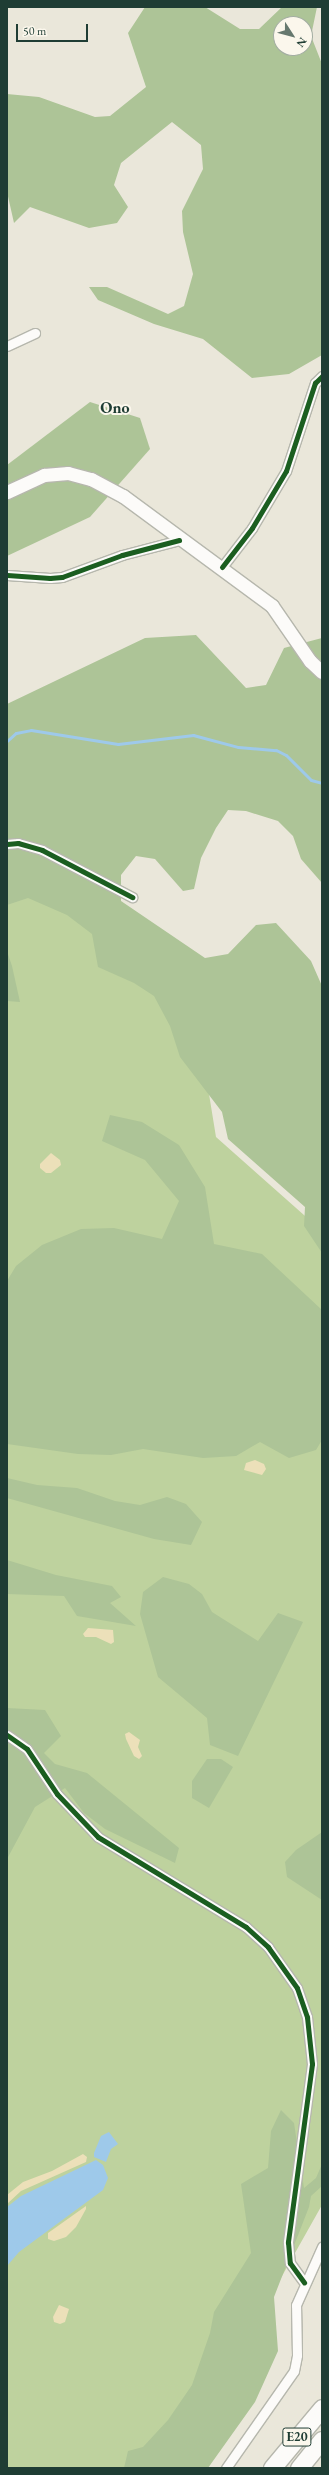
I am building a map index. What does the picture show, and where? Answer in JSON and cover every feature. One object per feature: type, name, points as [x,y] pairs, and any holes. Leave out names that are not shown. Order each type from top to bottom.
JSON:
[{"type":"highway","name":"E20","points":[[272,2468],[322,2408]]},
{"type":"highway","name":"E20","points":[[299,2468],[322,2440]]},
{"type":"main road","points":[[7,492],[44,475],[68,472],[91,478],[123,496],[179,540],[222,567],[272,606],[310,662],[322,672]]},
{"type":"street","points":[[7,346],[35,333]]},
{"type":"street","points":[[222,567],[252,528],[286,470],[315,383],[322,376]]},
{"type":"street","points":[[7,575],[50,578],[62,577],[122,555],[179,540]]},
{"type":"street","points":[[7,844],[18,843],[42,850],[132,897]]},
{"type":"street","points":[[7,1735],[27,1749],[57,1794],[98,1837],[246,1927],[268,1947],[296,1988],[307,2017],[312,2064],[288,2242],[290,2263],[304,2282]]},
{"type":"street","points":[[226,2468],[294,2371],[297,2355],[296,2304],[304,2282],[322,2247]]},
{"type":"green space","points":[[145,7],[205,7],[240,29],[259,29],[282,7],[317,7],[313,26],[313,16],[273,16],[273,56],[313,56],[313,41],[322,64],[322,355],[289,374],[252,378],[203,339],[154,324],[98,300],[89,287],[107,287],[168,314],[184,306],[193,274],[183,232],[182,211],[203,169],[201,145],[172,122],[121,163],[114,185],[128,207],[117,223],[89,228],[30,207],[14,223],[7,192],[7,94],[39,97],[95,117],[110,116],[146,87],[128,33]]},
{"type":"green space","points":[[90,402],[140,418],[150,449],[90,517],[7,556],[7,465]]},
{"type":"green space","points":[[196,635],[246,688],[266,685],[284,648],[322,638],[322,883],[301,859],[293,836],[278,821],[246,811],[228,810],[216,828],[201,858],[194,889],[183,891],[155,859],[136,856],[121,875],[121,901],[205,958],[228,954],[256,925],[276,923],[311,961],[322,986],[322,1253],[304,1226],[305,1207],[228,1139],[222,1112],[180,1057],[170,1026],[154,996],[134,983],[98,967],[92,934],[67,915],[28,898],[7,905],[7,704],[145,638]]},
{"type":"green space","points":[[7,869],[189,971],[216,1137],[322,1231],[322,2205],[174,2468],[7,2468]]},
{"type":"green space","points":[[7,951],[12,966],[20,1002],[7,1001]]},
{"type":"green space","points":[[110,1115],[142,1122],[179,1145],[205,1187],[214,1244],[262,1254],[322,1310],[322,1440],[316,1450],[289,1458],[260,1442],[236,1456],[203,1458],[143,1449],[111,1455],[78,1454],[7,1444],[7,1281],[16,1266],[42,1245],[81,1229],[114,1228],[162,1239],[179,1201],[145,1160],[102,1141]]},
{"type":"green space","points":[[7,1478],[37,1485],[77,1488],[115,1501],[140,1505],[167,1497],[186,1504],[202,1522],[191,1545],[154,1539],[7,1498]]},
{"type":"green space","points":[[7,1560],[56,1575],[112,1586],[121,1597],[110,1603],[136,1626],[77,1616],[64,1596],[7,1594]]},
{"type":"green space","points":[[163,1577],[189,1584],[202,1594],[212,1612],[258,1641],[278,1613],[303,1622],[238,1756],[210,1745],[207,1718],[158,1677],[140,1614],[143,1592]]},
{"type":"green space","points":[[7,1708],[45,1710],[61,1736],[44,1753],[55,1764],[87,1773],[179,1848],[175,1863],[105,1829],[84,1813],[65,1788],[35,1807],[7,1859]]},
{"type":"green space","points":[[207,1759],[221,1759],[233,1767],[209,1808],[192,1798],[192,1781]]},
{"type":"green space","points":[[322,1832],[322,1900],[287,1877],[285,1862],[296,1850]]},
{"type":"green space","points":[[281,2110],[294,2123],[304,2188],[316,2178],[322,2164],[322,2186],[311,2196],[309,2207],[274,2297],[278,2351],[255,2402],[208,2468],[124,2468],[128,2451],[143,2447],[168,2420],[192,2385],[210,2333],[214,2312],[251,2253],[241,2184],[268,2168],[271,2131]]},
{"type":"sand","points":[[51,1153],[60,1160],[61,1165],[51,1173],[46,1173],[40,1168],[40,1164]]},
{"type":"sand","points":[[255,1460],[264,1464],[266,1469],[262,1475],[244,1470],[246,1463]]},
{"type":"sand","points":[[88,1628],[113,1630],[114,1642],[111,1644],[96,1637],[85,1637],[83,1634]]},
{"type":"sand","points":[[129,1732],[140,1740],[138,1747],[142,1756],[139,1759],[134,1756],[126,1739],[125,1734]]},
{"type":"sand","points":[[83,2154],[87,2157],[86,2162],[21,2191],[7,2204],[7,2195],[23,2182],[52,2171]]},
{"type":"sand","points":[[86,2206],[86,2209],[76,2227],[66,2237],[54,2241],[48,2239],[48,2233]]},
{"type":"sand","points":[[59,2305],[69,2309],[65,2322],[60,2324],[54,2322],[53,2317]]},
{"type":"water","points":[[109,2132],[118,2144],[111,2149],[106,2162],[94,2157],[94,2153],[101,2136]]},
{"type":"water","points":[[96,2160],[103,2165],[108,2178],[103,2190],[19,2252],[7,2266],[7,2207],[21,2196]]},
{"type":"waterway","points":[[7,741],[16,733],[31,730],[118,744],[193,735],[238,747],[276,750],[286,755],[311,780],[322,783]]},
{"type":"cycle path","points":[[222,567],[252,528],[286,471],[315,383],[322,376]]},
{"type":"cycle path","points":[[7,575],[50,578],[62,577],[122,555],[179,540]]},
{"type":"cycle path","points":[[7,844],[18,843],[42,850],[132,897]]},
{"type":"cycle path","points":[[7,1735],[27,1749],[57,1794],[98,1837],[246,1927],[268,1947],[297,1988],[307,2017],[312,2064],[288,2242],[290,2263],[304,2282]]},
{"type":"district","name":"Ono","points":[[115,408]]}]
